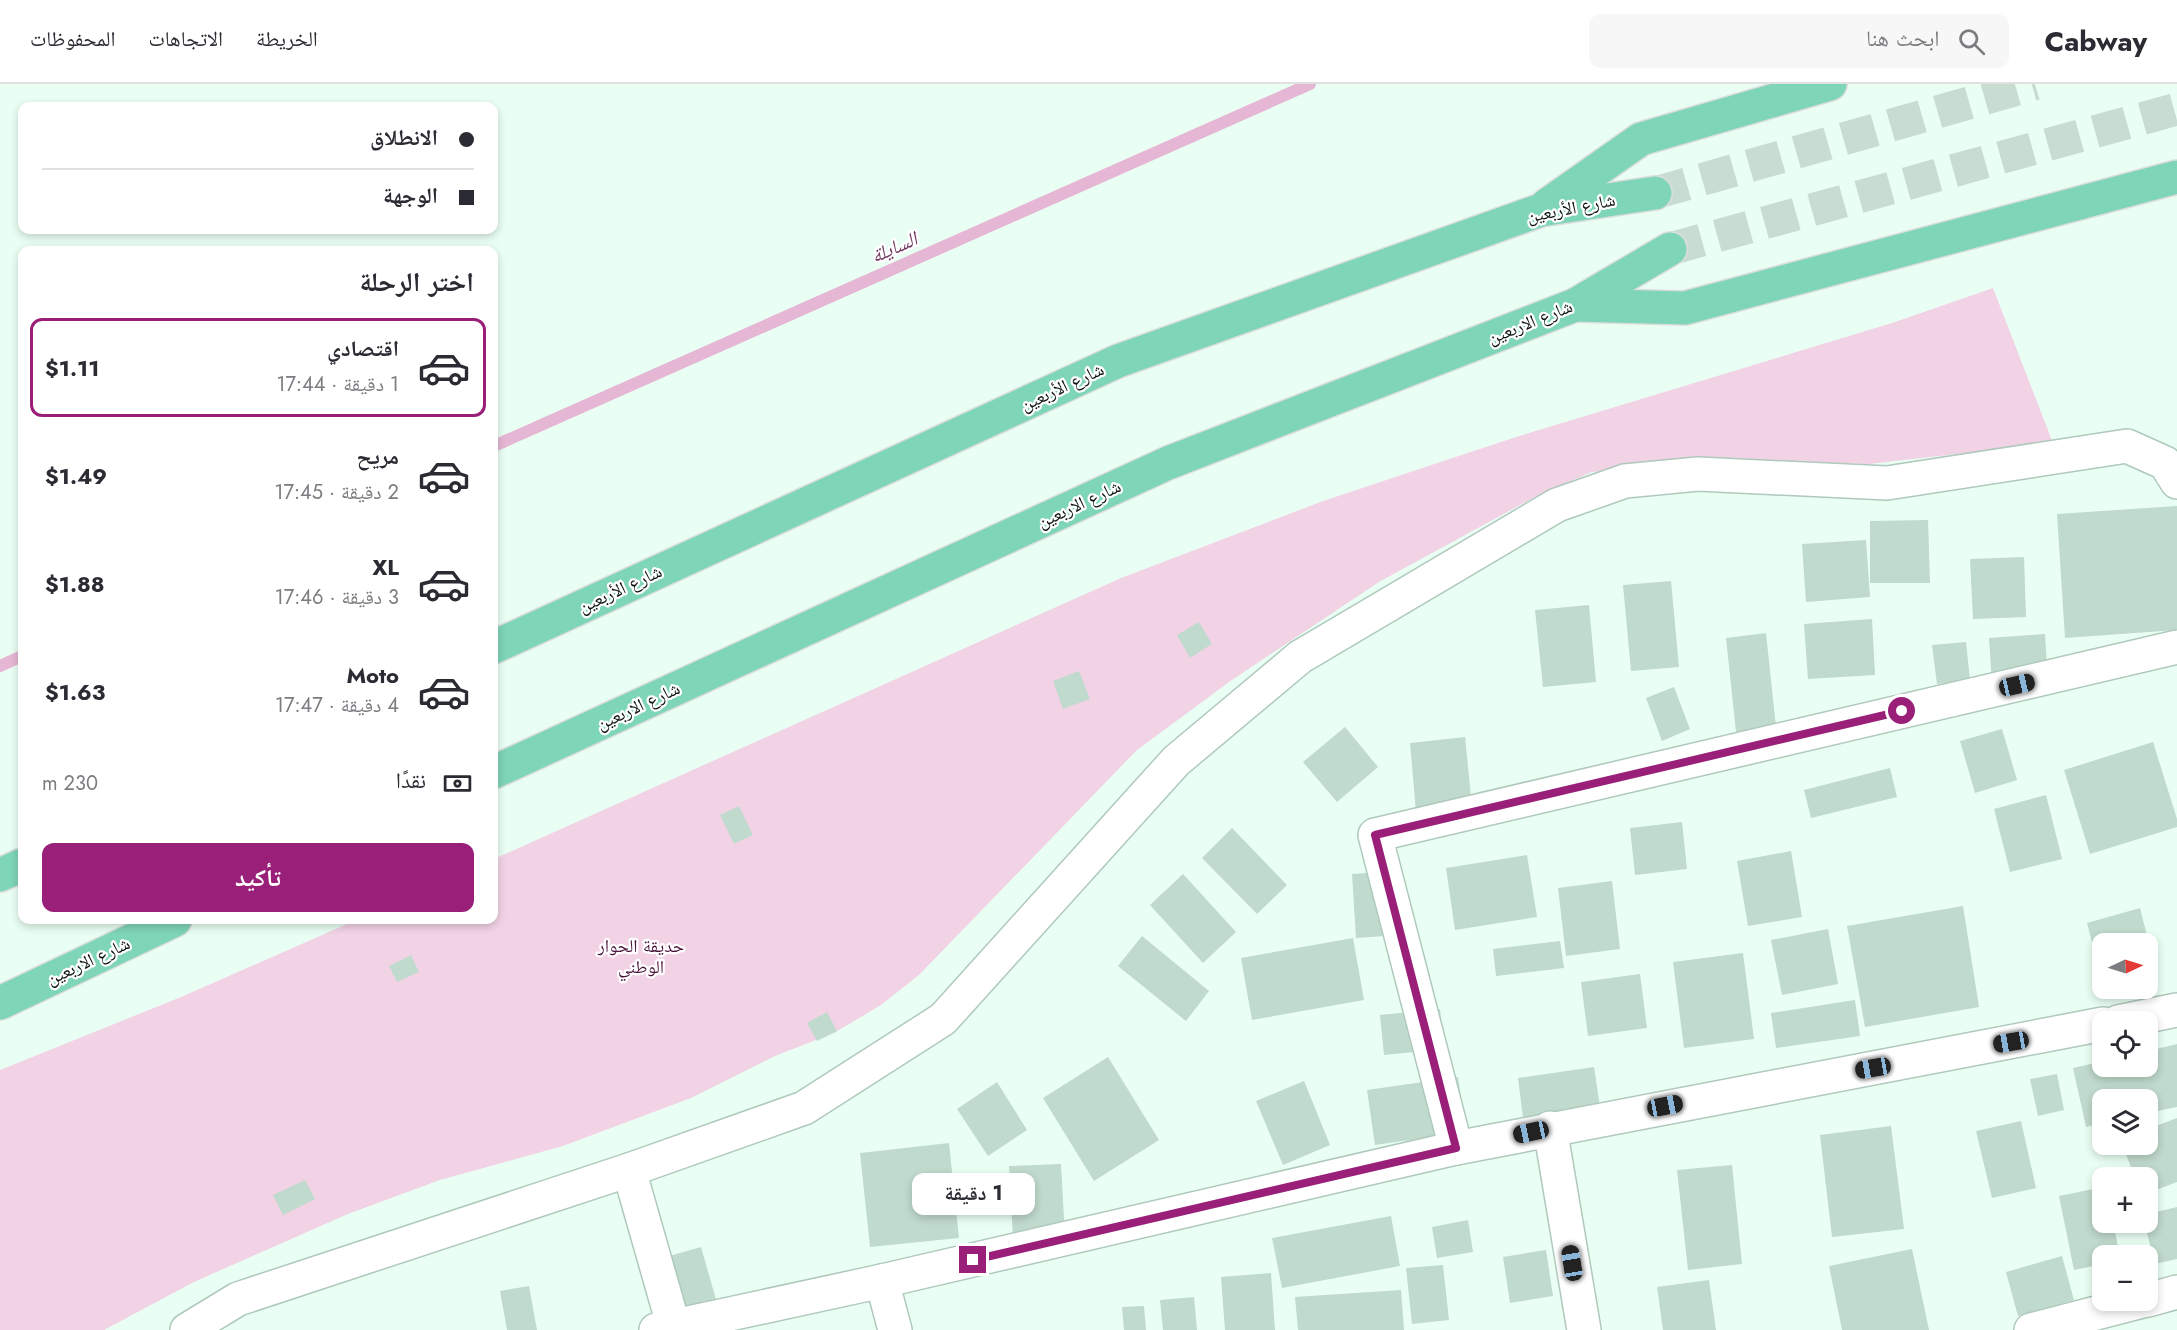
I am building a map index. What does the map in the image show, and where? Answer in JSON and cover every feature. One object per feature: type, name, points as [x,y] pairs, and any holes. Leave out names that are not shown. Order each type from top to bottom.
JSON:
[{"type":"main road","points":[[1540,210],[1641,139],[1830,84]]},
{"type":"main road","points":[[1575,305],[1685,308],[2177,177]]},
{"type":"main road","name":"شارع الأربعين","points":[[498,645],[1118,361],[1540,210],[1655,193]]},
{"type":"main road","name":"شارع الاربعين","points":[[498,770],[1168,463],[1575,305],[1670,249]]},
{"type":"main road","points":[[0,875],[18,867]]},
{"type":"main road","name":"شارع الاربعين","points":[[0,1003],[167,924]]},
{"type":"street","points":[[187,1330],[238,1299],[629,1170],[804,1108],[943,1019],[1176,761],[1300,657],[1557,505],[1625,481],[1698,474],[1887,483],[2127,446],[2165,463],[2177,482]]},
{"type":"street","points":[[1456,1148],[1375,835],[2177,647]]},
{"type":"street","points":[[2158,1014],[2177,1010]]},
{"type":"street","points":[[629,1170],[664,1327],[882,1281],[1550,1128],[2092,1026]]},
{"type":"street","points":[[1550,1128],[1584,1330]]},
{"type":"street","points":[[882,1281],[896,1330]]},
{"type":"street","points":[[2158,1297],[2177,1292]]},
{"type":"street","points":[[2031,1330],[2104,1311]]},
{"type":"green space","name":"حديقة الحوار الوطني","points":[[1993,288],[2053,443],[1869,464],[1752,461],[1592,472],[1535,497],[1379,582],[1232,680],[1137,750],[919,975],[881,1005],[834,1033],[775,1056],[691,1098],[563,1146],[440,1180],[348,1214],[194,1282],[104,1330],[0,1330],[0,1070],[181,997],[347,924],[498,924],[498,857],[1121,578],[1323,501],[1519,436],[1892,323]]},
{"type":"building","points":[[2177,506],[2177,630],[2065,638],[2057,514]]},
{"type":"building","points":[[1928,520],[1930,583],[1870,583],[1870,521]]},
{"type":"building","points":[[1866,540],[1870,597],[1806,602],[1802,544]]},
{"type":"building","points":[[2024,557],[2026,617],[1973,619],[1970,559]]},
{"type":"building","points":[[1671,581],[1679,667],[1631,671],[1623,585]]},
{"type":"building","points":[[1589,605],[1596,682],[1543,687],[1535,610]]},
{"type":"building","points":[[1872,619],[1875,675],[1808,679],[1804,624]]},
{"type":"building","points":[[1199,622],[1212,644],[1190,658],[1177,635]]},
{"type":"building","points":[[1766,633],[1776,727],[1736,732],[1726,638]]},
{"type":"building","points":[[2045,634],[2048,680],[1992,683],[1989,638]]},
{"type":"building","points":[[1966,642],[1970,680],[1937,684],[1932,645]]},
{"type":"building","points":[[1079,671],[1090,699],[1063,709],[1053,681]]},
{"type":"building","points":[[1674,687],[1690,729],[1662,741],[1646,698]]},
{"type":"building","points":[[1345,727],[1378,767],[1337,802],[1303,762]]},
{"type":"building","points":[[2002,729],[2017,780],[1975,793],[1960,741]]},
{"type":"building","points":[[1465,737],[1472,806],[1416,812],[1410,743]]},
{"type":"building","points":[[2153,742],[2177,819],[2177,827],[2090,854],[2064,770]]},
{"type":"building","points":[[1890,768],[1897,797],[1811,818],[1804,790]]},
{"type":"building","points":[[2046,795],[2062,859],[2010,872],[1994,809]]},
{"type":"building","points":[[739,806],[753,835],[734,844],[720,815]]},
{"type":"building","points":[[1682,822],[1687,869],[1635,875],[1630,828]]},
{"type":"building","points":[[1232,828],[1287,885],[1257,914],[1202,858]]},
{"type":"building","points":[[1791,851],[1802,917],[1748,926],[1737,861]]},
{"type":"building","points":[[1527,855],[1537,917],[1455,930],[1446,868]]},
{"type":"building","points":[[1395,871],[1400,935],[1356,938],[1352,874]]},
{"type":"building","points":[[1183,874],[1236,932],[1203,963],[1150,905]]},
{"type":"building","points":[[1612,881],[1620,949],[1566,956],[1558,888]]},
{"type":"building","points":[[1963,906],[1979,1007],[1865,1027],[1847,926]]},
{"type":"building","points":[[2140,908],[2146,933],[2092,933],[2092,943],[2087,923]]},
{"type":"building","points":[[1828,929],[1838,984],[1782,995],[1771,940]]},
{"type":"building","points":[[1142,936],[1209,991],[1186,1021],[1118,966]]},
{"type":"building","points":[[1353,938],[1364,1000],[1252,1020],[1241,958]]},
{"type":"building","points":[[1560,941],[1564,968],[1496,976],[1493,949]]},
{"type":"building","points":[[1743,953],[1754,1039],[1684,1048],[1673,962]]},
{"type":"building","points":[[411,955],[419,972],[397,982],[389,966]]},
{"type":"building","points":[[1640,974],[1647,1028],[1588,1036],[1581,982]]},
{"type":"building","points":[[1855,1000],[1860,1036],[1776,1048],[1771,1013]]},
{"type":"building","points":[[1440,1009],[1444,1049],[1384,1055],[1380,1015]]},
{"type":"building","points":[[827,1012],[837,1031],[817,1041],[807,1023]]},
{"type":"building","points":[[2177,1044],[2177,1107],[2158,1111],[2158,1089],[2092,1089],[2092,1126],[2086,1127],[2073,1068],[2092,1064],[2092,1077],[2158,1077],[2158,1049]]},
{"type":"building","points":[[1108,1057],[1159,1140],[1094,1181],[1043,1098]]},
{"type":"building","points":[[1594,1067],[1600,1107],[1523,1118],[1518,1078]]},
{"type":"building","points":[[2057,1074],[2064,1110],[2038,1116],[2030,1079]]},
{"type":"building","points":[[1458,1077],[1466,1132],[1375,1145],[1367,1090]]},
{"type":"building","points":[[1304,1081],[1330,1145],[1283,1165],[1256,1101]]},
{"type":"building","points":[[997,1082],[1027,1130],[988,1156],[957,1109]]},
{"type":"building","points":[[2177,1118],[2177,1182],[2158,1189],[2158,1167],[2131,1167],[2126,1155],[2158,1155],[2158,1125]]},
{"type":"building","points":[[2021,1121],[2036,1188],[1992,1198],[1976,1131]]},
{"type":"building","points":[[1891,1126],[1904,1229],[1832,1237],[1820,1135]]},
{"type":"building","points":[[949,1143],[959,1238],[870,1247],[860,1153]]},
{"type":"building","points":[[1061,1164],[1065,1237],[1013,1239],[1009,1166]]},
{"type":"building","points":[[1732,1165],[1742,1264],[1688,1270],[1677,1170]]},
{"type":"building","points":[[305,1180],[315,1199],[283,1215],[273,1195]]},
{"type":"building","points":[[2092,1189],[2092,1233],[2115,1233],[2118,1245],[2092,1245],[2092,1266],[2074,1270],[2059,1196]]},
{"type":"building","points":[[2177,1207],[2177,1259],[2158,1263],[2158,1245],[2150,1245],[2147,1233],[2158,1233],[2158,1212]]},
{"type":"building","points":[[1391,1216],[1400,1266],[1282,1288],[1272,1238]]},
{"type":"building","points":[[1468,1220],[1473,1252],[1437,1258],[1432,1227]]},
{"type":"building","points":[[701,1247],[717,1303],[664,1318],[648,1262]]},
{"type":"building","points":[[1912,1249],[1929,1330],[1842,1330],[1829,1266]]},
{"type":"building","points":[[1546,1250],[1553,1296],[1510,1303],[1503,1257]]},
{"type":"building","points":[[2062,1256],[2074,1300],[2018,1316],[2006,1272]]},
{"type":"building","points":[[1443,1265],[1449,1320],[1412,1324],[1406,1268]]},
{"type":"building","points":[[1271,1273],[1275,1330],[1225,1330],[1221,1277]]},
{"type":"building","points":[[1709,1280],[1716,1330],[1663,1330],[1657,1287]]},
{"type":"building","points":[[529,1286],[537,1330],[507,1330],[500,1291]]},
{"type":"building","points":[[1401,1290],[1404,1330],[1298,1330],[1295,1297]]},
{"type":"building","points":[[1194,1297],[1197,1330],[1163,1330],[1160,1300]]},
{"type":"building","points":[[1144,1306],[1146,1330],[1124,1330],[1122,1307]]},
{"type":"waterway","name":"السايلة","points":[[498,444],[1310,84]]},
{"type":"waterway","name":"السايلة","points":[[0,666],[18,658]]},
{"type":"tunnel","points":[[1655,193],[2035,84]]},
{"type":"tunnel","points":[[1670,249],[2177,109]]},
{"type":"route","points":[[973,1260],[1456,1148],[1375,835],[1902,711]]}]
